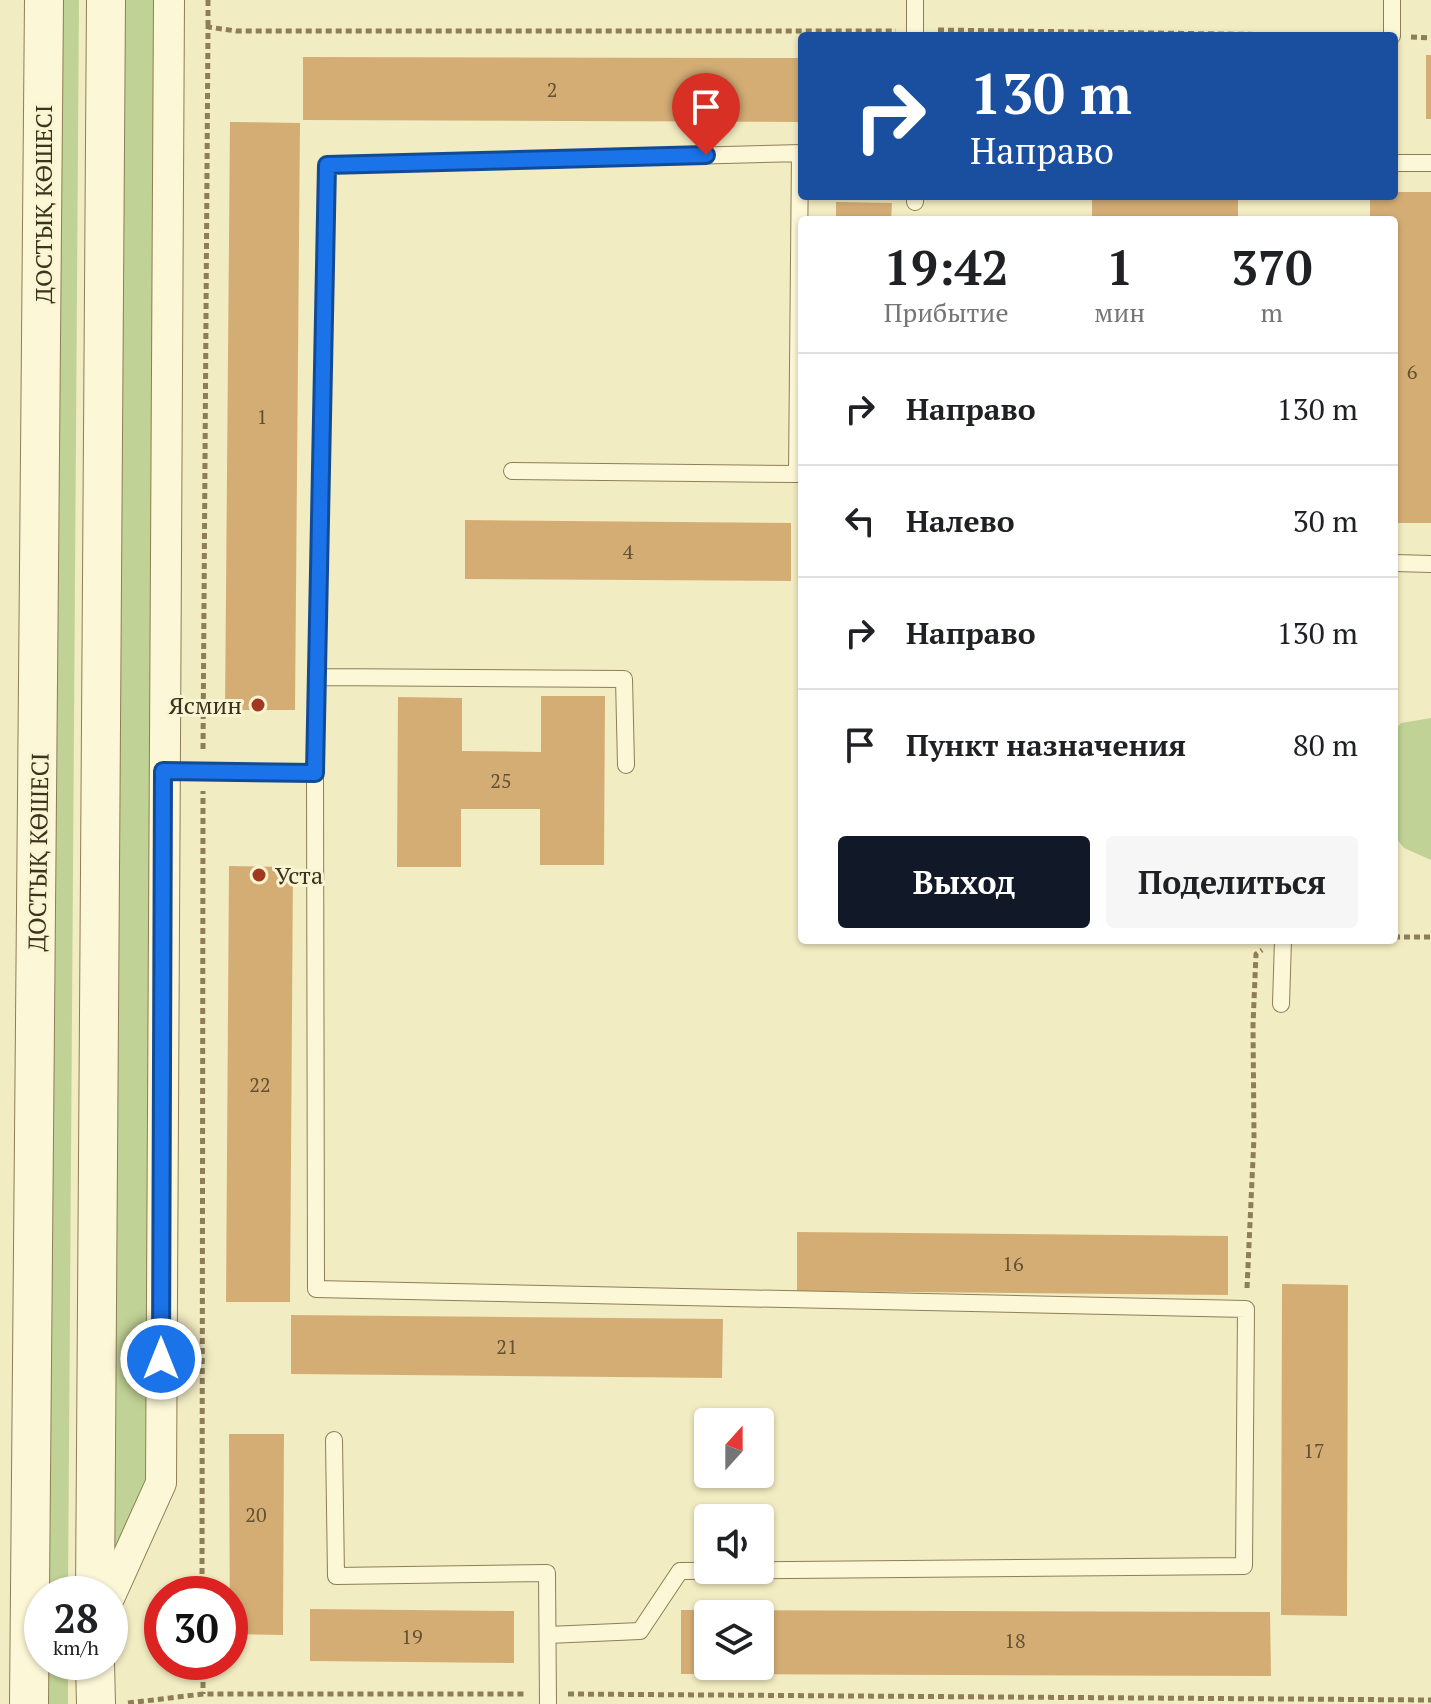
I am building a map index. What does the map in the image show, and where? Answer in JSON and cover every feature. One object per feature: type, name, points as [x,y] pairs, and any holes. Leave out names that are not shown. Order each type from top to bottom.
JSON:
[{"type":"street","name":"ДОСТЫҚ КӨШЕСІ","points":[[29,1704],[44,0]]},
{"type":"street","points":[[95,1576],[106,0]]},
{"type":"street","points":[[119,1576],[161,1483],[169,0]]},
{"type":"street","points":[[95,1680],[96,1704]]},
{"type":"lane","points":[[915,0],[915,32]]},
{"type":"lane","points":[[1392,0],[1392,32]]},
{"type":"lane","points":[[548,1635],[640,1631],[680,1571],[1244,1566],[1246,1309],[316,1289],[315,773],[327,165],[798,153]]},
{"type":"lane","points":[[1398,163],[1431,163]]},
{"type":"lane","points":[[512,471],[797,474],[798,394]]},
{"type":"lane","points":[[1398,563],[1431,564]]},
{"type":"lane","points":[[317,677],[624,679],[626,765]]},
{"type":"lane","points":[[163,771],[315,773]]},
{"type":"lane","points":[[1281,1004],[1283,944]]},
{"type":"lane","points":[[334,1440],[336,1576],[547,1573],[548,1699]]},
{"type":"path","points":[[202,1576],[201,1015],[208,0]]},
{"type":"path","points":[[208,27],[236,31],[798,33]]},
{"type":"path","points":[[1398,937],[1431,937]]},
{"type":"path","points":[[1246,1309],[1254,1137],[1256,954],[1266,947]]},
{"type":"path","points":[[203,1680],[203,1694]]},
{"type":"path","points":[[116,1704],[203,1694],[548,1699],[1431,1700]]},
{"type":"green space","points":[[58,0],[79,0],[68,1576],[46,1576]]},
{"type":"green space","points":[[120,0],[158,0],[157,200],[145,1485],[112,1559]]},
{"type":"green space","points":[[1431,718],[1431,860],[1404,848],[1398,841],[1398,726],[1401,723]]},
{"type":"green space","points":[[43,1680],[68,1680],[68,1704],[41,1704]]},
{"type":"building","points":[[1426,55],[1431,55],[1431,119],[1426,119]]},
{"type":"building","points":[[303,57],[798,58],[798,122],[303,120]]},
{"type":"building","points":[[230,122],[300,123],[295,710],[225,710]]},
{"type":"building","points":[[1398,192],[1431,192],[1431,523],[1398,523],[1398,216],[1370,216],[1370,200],[1398,200]]},
{"type":"building","points":[[1092,200],[1238,200],[1238,216],[1092,216]]},
{"type":"building","points":[[836,202],[892,203],[891,216],[836,216]]},
{"type":"building","points":[[465,520],[791,523],[791,581],[465,579]]},
{"type":"building","points":[[541,696],[605,696],[604,865],[540,865],[540,809],[461,809],[461,867],[397,867],[398,697],[462,698],[462,751],[541,752]]},
{"type":"building","points":[[229,866],[293,867],[290,1302],[226,1302]]},
{"type":"building","points":[[797,1232],[1228,1236],[1228,1295],[797,1291]]},
{"type":"building","points":[[1282,1284],[1348,1285],[1347,1616],[1281,1615]]},
{"type":"building","points":[[291,1315],[723,1319],[722,1378],[291,1374]]},
{"type":"building","points":[[229,1434],[284,1434],[283,1635],[248,1634],[248,1576],[230,1576]]},
{"type":"building","points":[[310,1609],[514,1611],[514,1663],[310,1661]]},
{"type":"building","points":[[681,1610],[694,1610],[694,1674],[681,1674]]},
{"type":"building","points":[[774,1610],[1270,1612],[1271,1676],[774,1674]]},
{"type":"place","name":"Ясмин","points":[[258,705]]},
{"type":"place","name":"Уста","points":[[259,875]]},
{"type":"route","points":[[161,1359],[163,771],[315,773],[327,165],[706,155]]}]
